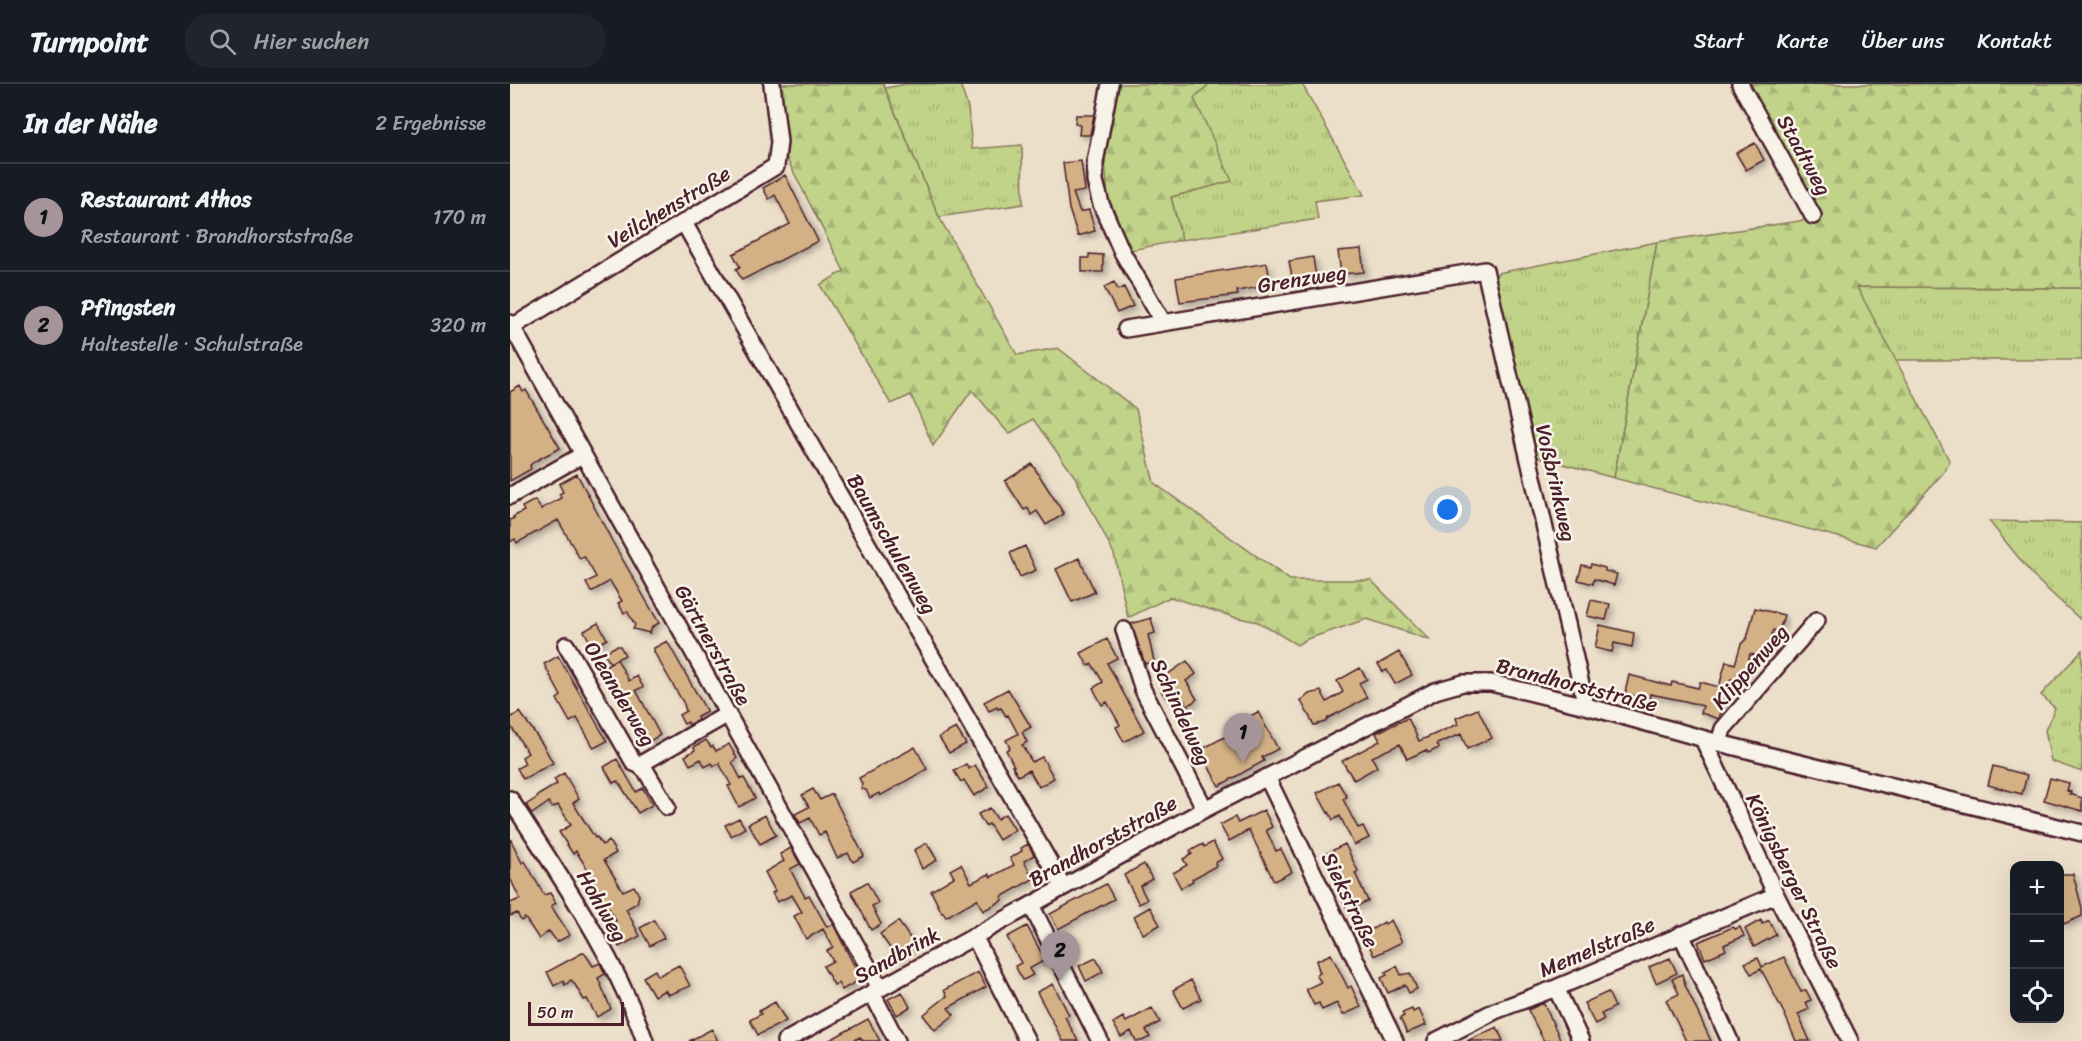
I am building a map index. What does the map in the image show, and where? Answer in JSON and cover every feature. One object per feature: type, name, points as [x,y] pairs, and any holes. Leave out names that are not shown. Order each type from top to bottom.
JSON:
[{"type":"street","name":"Veilchenstraße","points":[[511,324],[684,223],[776,166],[779,142],[772,84]]},
{"type":"street","points":[[1110,84],[1095,162],[1095,181],[1101,204],[1122,252],[1163,322]]},
{"type":"street","name":"Stadtweg","points":[[1740,84],[1813,216]]},
{"type":"street","name":"Baumschulenweg","points":[[684,223],[1063,886]]},
{"type":"street","name":"Grenzweg","points":[[1126,329],[1485,270]]},
{"type":"street","name":"Voßbrinkweg","points":[[1485,270],[1586,706]]},
{"type":"street","name":"Gärtnerstraße","points":[[511,324],[728,714],[876,990],[897,1041]]},
{"type":"street","points":[[510,496],[582,455]]},
{"type":"street","name":"Klippenweg","points":[[1719,744],[1723,729],[1817,620]]},
{"type":"street","name":"Schindelweg","points":[[1124,630],[1143,690],[1205,809]]},
{"type":"street","name":"Oleanderweg","points":[[566,645],[634,763],[646,771],[667,807]]},
{"type":"street","name":"Brandhorststraße","points":[[1031,905],[1267,777],[1435,691],[1463,683],[1491,683],[1586,706],[1719,744],[2082,833]]},
{"type":"street","name":"Oleanderweg","points":[[639,765],[728,714]]},
{"type":"street","name":"Königsberger Straße","points":[[1703,739],[1776,895],[1850,1041]]},
{"type":"street","name":"Siekstraße","points":[[1267,777],[1395,1041]]},
{"type":"street","name":"Hohlweg","points":[[510,799],[595,931],[645,1041]]},
{"type":"street","name":"Memelstraße","points":[[1436,1041],[1495,1011],[1556,988],[1776,895]]},
{"type":"street","points":[[1031,905],[1100,1041]]},
{"type":"street","name":"Sandbrink","points":[[785,1041],[1031,905]]},
{"type":"street","points":[[1681,934],[1730,1041]]},
{"type":"street","points":[[974,936],[1028,1041]]},
{"type":"street","points":[[1556,988],[1581,1041]]},
{"type":"green space","points":[[775,84],[883,84],[939,217],[1017,355],[1058,348],[1136,409],[1154,483],[1290,580],[1371,580],[1430,640],[1367,619],[1307,639],[1297,645],[1258,622],[1170,597],[1128,618],[1114,554],[1075,477],[1033,419],[1009,434],[972,390],[933,446],[911,395],[891,404],[820,285],[844,271],[785,155]]},
{"type":"green space","points":[[906,84],[960,84],[968,108],[972,149],[1022,145],[1023,204],[939,217],[885,88]]},
{"type":"green space","points":[[1118,84],[1209,84],[1194,98],[1232,181],[1171,197],[1182,240],[1131,250],[1108,200],[1105,158]]},
{"type":"green space","points":[[1209,84],[1302,84],[1364,195],[1315,201],[1318,219],[1182,240],[1171,197],[1231,181],[1193,98]]},
{"type":"green space","points":[[1745,84],[2082,84],[2082,288],[1857,287],[1950,462],[1943,473],[1876,547],[1614,478],[1657,242],[1813,219]]},
{"type":"green space","points":[[1657,242],[1614,478],[1534,456],[1493,285],[1498,273]]},
{"type":"green space","points":[[1856,287],[2082,288],[2082,360],[1895,360]]},
{"type":"green space","points":[[1989,521],[2082,523],[2082,621],[2035,578]]},
{"type":"green space","points":[[2082,650],[2082,772],[2051,761],[2045,730],[2055,708],[2041,695]]},
{"type":"building","points":[[1076,115],[1094,115],[1090,135],[1079,135],[1080,125],[1075,124]]},
{"type":"building","points":[[1755,143],[1764,160],[1746,170],[1736,153]]},
{"type":"building","points":[[1081,161],[1085,191],[1073,193],[1080,212],[1089,210],[1095,231],[1078,236],[1069,209],[1063,163]]},
{"type":"building","points":[[785,175],[818,241],[742,280],[736,269],[740,267],[733,254],[790,224],[775,195],[769,199],[763,188]]},
{"type":"building","points":[[1361,249],[1364,272],[1341,274],[1338,251]]},
{"type":"building","points":[[1089,254],[1103,255],[1103,272],[1082,272],[1082,258],[1089,258]]},
{"type":"building","points":[[1313,257],[1316,278],[1293,282],[1289,261]]},
{"type":"building","points":[[1267,263],[1269,275],[1262,276],[1263,282],[1259,282],[1260,287],[1237,291],[1238,295],[1180,302],[1176,278]]},
{"type":"building","points":[[1114,282],[1118,290],[1124,287],[1133,306],[1117,313],[1104,287]]},
{"type":"building","points":[[520,386],[523,392],[526,390],[560,448],[537,460],[530,465],[531,469],[510,481],[510,392]]},
{"type":"building","points":[[1032,464],[1064,514],[1046,525],[1037,511],[1031,515],[1028,508],[1024,510],[1005,481]]},
{"type":"building","points":[[577,474],[659,623],[652,627],[650,633],[633,629],[635,625],[627,611],[624,613],[618,603],[622,601],[610,581],[591,592],[586,583],[596,577],[584,556],[580,559],[558,520],[517,543],[515,539],[510,542],[510,520],[524,511],[522,507],[535,500],[541,509],[561,498],[559,494],[563,492],[559,484]]},
{"type":"building","points":[[1025,546],[1036,570],[1020,577],[1010,553]]},
{"type":"building","points":[[1079,558],[1095,592],[1072,602],[1056,569]]},
{"type":"building","points":[[1591,564],[1617,574],[1614,585],[1594,579],[1593,584],[1578,580],[1582,565],[1590,567]]},
{"type":"building","points":[[1591,600],[1610,604],[1606,620],[1587,616]]},
{"type":"building","points":[[1755,608],[1784,615],[1779,631],[1773,630],[1767,653],[1764,652],[1762,657],[1750,654],[1743,682],[1731,679],[1719,719],[1701,713],[1703,706],[1685,701],[1650,694],[1649,700],[1625,693],[1629,675],[1671,686],[1672,682],[1698,688],[1700,682],[1719,687],[1726,661],[1735,664],[1741,644],[1747,638]]},
{"type":"building","points":[[1151,618],[1155,633],[1148,635],[1154,661],[1145,664],[1131,624]]},
{"type":"building","points":[[598,623],[607,639],[593,647],[584,631]]},
{"type":"building","points":[[1600,625],[1634,633],[1632,647],[1614,643],[1612,652],[1595,648]]},
{"type":"building","points":[[1107,639],[1117,658],[1107,663],[1144,731],[1124,742],[1116,727],[1120,725],[1107,702],[1102,705],[1093,688],[1103,682],[1092,664],[1088,666],[1081,653]]},
{"type":"building","points":[[667,641],[707,712],[697,717],[698,720],[689,725],[688,722],[684,724],[679,715],[686,711],[684,704],[654,652],[654,648]]},
{"type":"building","points":[[620,646],[625,655],[610,663],[604,653]]},
{"type":"building","points":[[1399,652],[1412,675],[1395,684],[1387,670],[1383,672],[1378,664]]},
{"type":"building","points":[[558,656],[607,741],[594,748],[577,718],[570,722],[557,699],[561,696],[544,664]]},
{"type":"building","points":[[617,659],[629,681],[637,676],[643,687],[636,690],[660,735],[645,744],[605,666]]},
{"type":"building","points":[[1187,661],[1196,674],[1186,681],[1197,699],[1188,706],[1184,700],[1175,705],[1161,691],[1164,689],[1158,681]]},
{"type":"building","points":[[1360,668],[1367,679],[1359,683],[1367,698],[1328,718],[1325,722],[1314,725],[1301,701],[1309,694],[1321,691],[1327,702],[1343,692],[1337,681]]},
{"type":"building","points":[[1008,689],[1031,727],[1022,732],[1027,742],[1022,745],[1032,762],[1042,757],[1054,778],[1039,787],[1029,770],[1018,776],[1012,766],[1014,766],[1006,750],[1010,748],[1006,740],[1018,734],[1008,715],[1006,716],[1001,708],[997,707],[989,711],[984,702]]},
{"type":"building","points":[[1478,709],[1492,738],[1467,749],[1461,734],[1437,744],[1439,748],[1428,753],[1426,750],[1407,759],[1400,744],[1372,757],[1377,767],[1354,780],[1342,761],[1380,741],[1376,733],[1408,718],[1419,741],[1458,724],[1456,718]]},
{"type":"building","points":[[520,712],[553,763],[523,779],[517,768],[525,764],[522,757],[528,753],[510,725],[510,718]]},
{"type":"building","points":[[1258,712],[1278,749],[1262,757],[1264,761],[1219,786],[1204,758],[1206,757],[1202,749],[1245,726],[1242,720]]},
{"type":"building","points":[[956,728],[966,744],[949,753],[939,737]]},
{"type":"building","points":[[706,740],[716,751],[729,744],[737,758],[732,762],[755,798],[739,807],[728,786],[731,785],[719,763],[714,766],[712,763],[705,767],[701,759],[690,765],[685,756]]},
{"type":"building","points":[[915,747],[927,769],[880,796],[879,793],[870,798],[866,790],[861,789],[862,784],[859,778]]},
{"type":"building","points":[[617,759],[636,792],[643,788],[652,805],[638,813],[618,781],[613,783],[604,767]]},
{"type":"building","points":[[966,764],[969,769],[975,765],[989,787],[974,796],[964,780],[961,782],[954,771]]},
{"type":"building","points":[[1993,766],[2027,775],[2022,794],[1988,785]]},
{"type":"building","points":[[564,773],[579,799],[573,803],[595,838],[597,837],[602,845],[609,841],[616,853],[604,860],[623,891],[634,886],[639,895],[637,903],[626,909],[640,936],[619,947],[608,926],[616,921],[576,851],[573,854],[559,832],[571,825],[558,805],[552,808],[549,802],[532,814],[526,805],[557,784],[554,779]]},
{"type":"building","points":[[2050,778],[2069,783],[2067,791],[2082,798],[2082,811],[2044,800]]},
{"type":"building","points":[[1338,782],[1347,797],[1343,799],[1353,819],[1358,828],[1363,826],[1369,838],[1354,845],[1340,816],[1333,820],[1317,793]]},
{"type":"building","points":[[813,789],[820,800],[832,794],[864,856],[853,862],[848,853],[837,858],[825,832],[819,835],[810,818],[800,823],[795,814],[809,807],[802,795]]},
{"type":"building","points":[[990,808],[997,819],[1005,814],[1015,830],[999,840],[989,824],[985,826],[978,814]]},
{"type":"building","points":[[1264,810],[1272,827],[1266,830],[1276,851],[1281,849],[1292,872],[1274,881],[1249,830],[1229,841],[1220,825],[1235,817],[1238,823]]},
{"type":"building","points":[[765,815],[776,835],[760,844],[748,824]]},
{"type":"building","points":[[739,818],[745,828],[731,836],[725,825]]},
{"type":"building","points":[[510,838],[522,863],[525,861],[544,895],[550,893],[556,903],[551,906],[570,935],[557,942],[549,931],[539,939],[525,918],[521,921],[517,913],[510,916],[510,903],[520,899],[510,878]]},
{"type":"building","points":[[1213,842],[1222,859],[1215,863],[1216,866],[1181,888],[1173,873],[1187,865],[1183,859],[1192,854],[1190,851]]},
{"type":"building","points":[[927,843],[937,860],[922,869],[914,850]]},
{"type":"building","points":[[1028,844],[1034,855],[1024,861],[1033,879],[1001,897],[1003,900],[983,911],[977,899],[946,917],[942,913],[931,891],[954,877],[950,870],[961,864],[971,883],[989,874],[991,877],[1014,865],[1010,858],[1022,851],[1021,848]]},
{"type":"building","points":[[1345,844],[1358,871],[1355,873],[1368,901],[1348,910],[1341,896],[1346,890],[1338,872],[1335,874],[1325,854]]},
{"type":"building","points":[[791,848],[800,864],[790,869],[805,897],[809,895],[827,927],[833,924],[861,979],[842,990],[838,983],[834,985],[823,966],[833,961],[827,951],[833,947],[823,929],[806,939],[794,916],[802,912],[792,895],[777,902],[772,893],[775,891],[765,872],[784,861],[780,854]]},
{"type":"building","points":[[1144,864],[1152,879],[1140,886],[1147,900],[1139,904],[1124,875]]},
{"type":"building","points":[[2064,874],[2073,874],[2082,916],[2064,924]]},
{"type":"building","points":[[867,882],[878,903],[872,906],[881,924],[871,930],[851,891]]},
{"type":"building","points":[[1106,884],[1114,899],[1058,929],[1050,914]]},
{"type":"building","points":[[1150,907],[1160,925],[1143,934],[1134,916]]},
{"type":"building","points":[[654,920],[664,938],[650,946],[640,928]]},
{"type":"building","points":[[1391,920],[1402,942],[1374,956],[1364,934]]},
{"type":"building","points":[[1761,920],[1762,924],[1769,920],[1776,935],[1754,947],[1745,929]]},
{"type":"building","points":[[898,921],[915,945],[897,958],[880,934]]},
{"type":"building","points":[[1027,926],[1045,960],[1029,969],[1033,975],[1023,980],[1015,966],[1021,963],[1007,937]]},
{"type":"building","points":[[1733,927],[1735,929],[1740,927],[1744,936],[1724,945],[1726,950],[1705,959],[1698,942]]},
{"type":"building","points":[[584,952],[593,966],[600,963],[605,974],[598,978],[611,1009],[597,1017],[587,999],[584,1000],[571,980],[565,985],[563,981],[554,986],[547,972]]},
{"type":"building","points":[[1331,954],[1348,988],[1351,986],[1361,1007],[1343,1015],[1337,1003],[1322,1010],[1319,1003],[1314,1005],[1306,989],[1321,982],[1316,975],[1320,973],[1316,961]]},
{"type":"building","points":[[1784,957],[1801,992],[1806,990],[1811,1000],[1806,1002],[1809,1009],[1798,1014],[1810,1041],[1796,1041],[1761,969],[1751,974],[1745,963],[1758,958],[1762,967]]},
{"type":"building","points":[[1096,958],[1103,972],[1086,981],[1079,966]]},
{"type":"building","points":[[1670,958],[1677,973],[1656,983],[1649,967]]},
{"type":"building","points":[[679,965],[690,986],[668,995],[665,990],[654,996],[643,977],[655,970],[658,976]]},
{"type":"building","points":[[1397,966],[1401,975],[1410,973],[1417,989],[1409,993],[1405,985],[1388,993],[1381,978],[1387,975],[1385,972]]},
{"type":"building","points":[[978,972],[986,987],[948,1008],[954,1015],[935,1030],[923,1015],[947,996],[944,990]]},
{"type":"building","points":[[1682,974],[1711,1041],[1686,1041],[1666,1000],[1679,994],[1672,979]]},
{"type":"building","points":[[1191,980],[1201,999],[1183,1008],[1173,990]]},
{"type":"building","points":[[1053,984],[1069,1015],[1065,1017],[1078,1041],[1063,1041],[1037,992]]},
{"type":"building","points":[[902,992],[910,1007],[897,1015],[888,999]]},
{"type":"building","points":[[1608,992],[1615,1007],[1601,1014],[1604,1019],[1595,1024],[1584,1003]]},
{"type":"building","points":[[775,1002],[786,1021],[758,1035],[750,1020],[761,1014],[759,1011]]},
{"type":"building","points":[[1543,1003],[1561,1041],[1544,1041],[1528,1010]]},
{"type":"building","points":[[1152,1008],[1160,1022],[1146,1030],[1150,1037],[1136,1041],[1131,1031],[1121,1037],[1113,1023],[1123,1017],[1126,1022]]},
{"type":"building","points":[[1412,1009],[1413,1012],[1419,1009],[1426,1025],[1407,1033],[1400,1018],[1404,1016],[1402,1013]]},
{"type":"building","points":[[868,1019],[880,1041],[863,1041],[860,1037],[853,1041],[828,1041]]},
{"type":"building","points":[[1497,1027],[1503,1041],[1467,1041]]},
{"type":"building","points":[[712,1029],[718,1041],[689,1041]]},
{"type":"place","name":"Restaurant Athos","points":[[1243,763]]},
{"type":"place","name":"Pfingsten","points":[[1060,981]]}]
